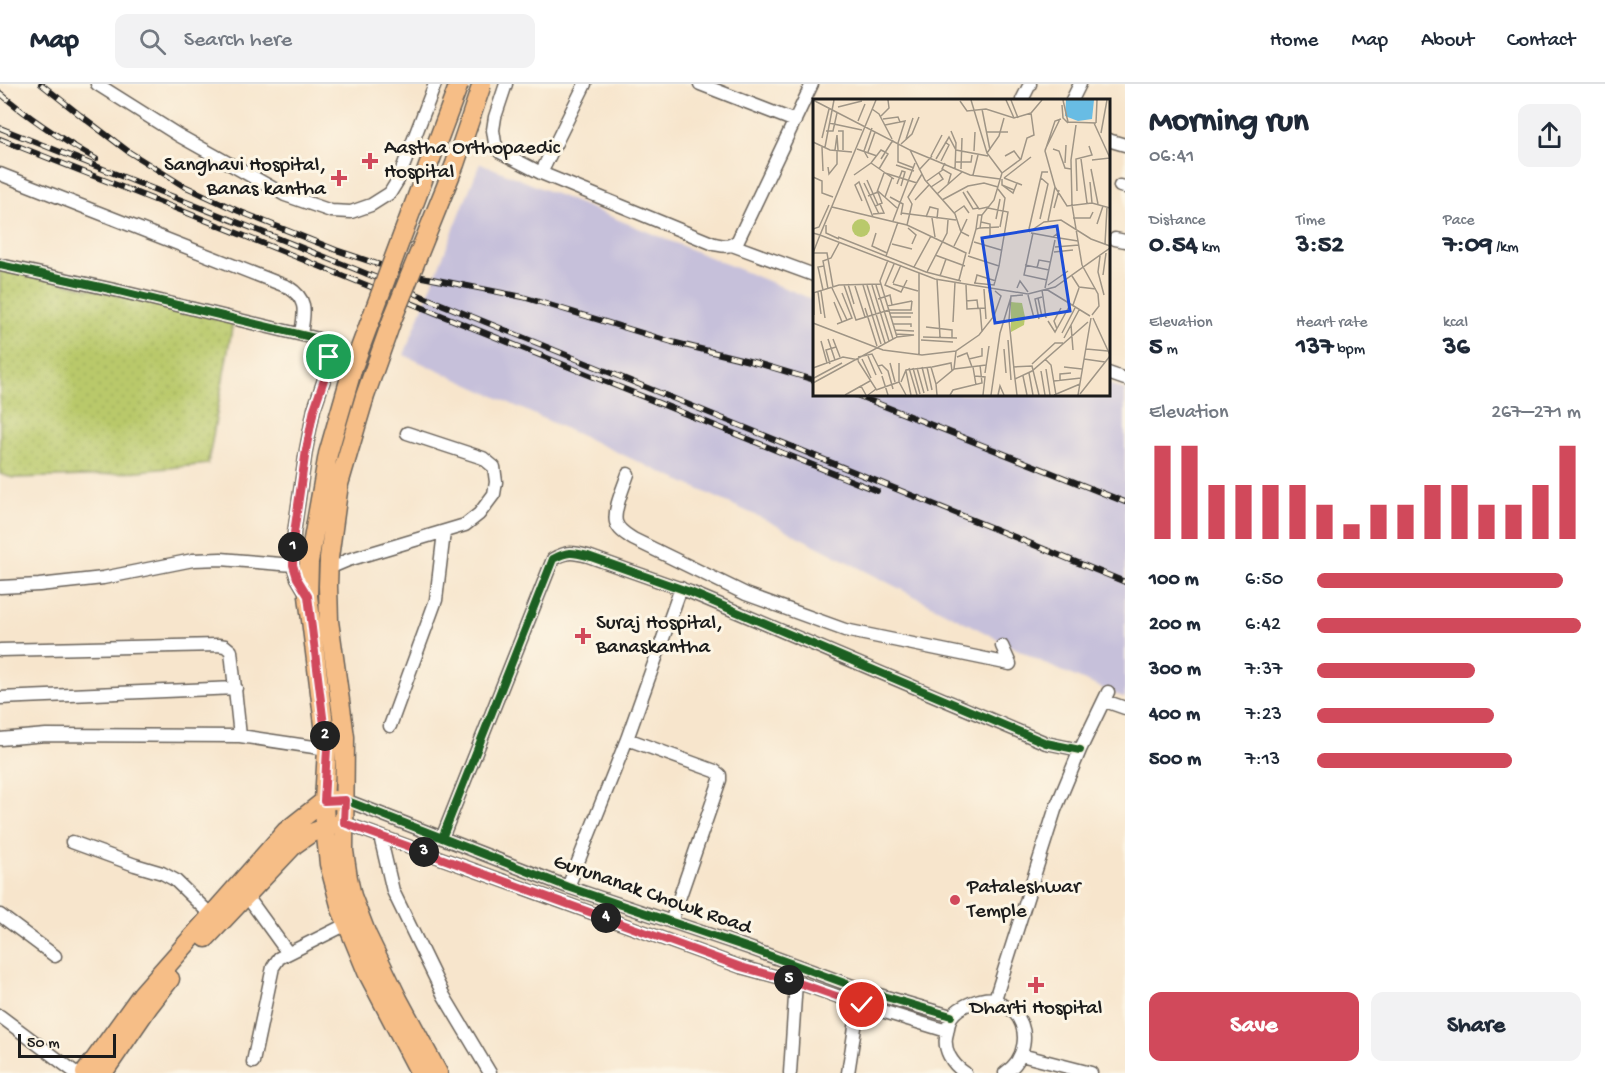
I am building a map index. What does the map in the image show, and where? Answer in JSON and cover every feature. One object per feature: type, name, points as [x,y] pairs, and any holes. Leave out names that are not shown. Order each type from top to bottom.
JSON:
[{"type":"main road","points":[[420,1073],[367,972],[346,924],[329,864],[324,801],[327,749],[308,596],[301,564],[339,411],[353,367],[459,84]]},
{"type":"main road","points":[[438,1073],[392,988],[352,897],[344,851],[345,737],[329,621],[329,563],[339,484],[364,396],[455,164],[482,84]]},
{"type":"main road","points":[[85,1073],[142,994],[286,831],[324,801],[345,800]]},
{"type":"main road","points":[[103,1073],[179,967],[294,845],[311,832],[344,823]]},
{"type":"street","points":[[97,84],[178,135],[285,195],[331,211],[351,212],[371,205],[390,193],[398,180],[435,84]]},
{"type":"street","points":[[506,84],[493,130],[495,143],[500,152],[541,173],[714,244],[732,246],[813,275]]},
{"type":"street","points":[[541,173],[585,84]]},
{"type":"street","points":[[700,84],[795,121]]},
{"type":"street","points":[[732,246],[738,240],[812,84]]},
{"type":"street","points":[[1026,99],[1030,84]]},
{"type":"street","points":[[1072,99],[1080,84]]},
{"type":"street","points":[[0,174],[288,287],[303,301],[301,334]]},
{"type":"street","points":[[0,265],[323,340],[328,348],[329,357],[327,371],[314,409],[294,533],[301,564],[221,559],[193,560],[103,578],[0,587]]},
{"type":"street","points":[[1110,375],[1125,379]]},
{"type":"street","points":[[329,563],[348,561],[465,525],[479,514],[494,494],[496,482],[494,467],[483,458],[407,433]]},
{"type":"street","points":[[628,474],[616,510],[616,522],[619,528],[633,539],[746,594],[845,630],[1010,664],[1002,646]]},
{"type":"street","points":[[390,726],[436,600],[444,532]]},
{"type":"street","points":[[442,838],[553,559],[564,553],[574,552],[681,588],[1046,743],[1080,750]]},
{"type":"street","points":[[568,887],[627,739],[681,588]]},
{"type":"street","points":[[0,650],[225,646],[231,651],[240,736]]},
{"type":"street","points":[[0,698],[236,688]]},
{"type":"street","points":[[994,999],[1055,810],[1080,750],[1106,696],[1125,708]]},
{"type":"street","points":[[0,739],[46,735],[240,736],[327,749]]},
{"type":"street","points":[[627,739],[715,771],[720,775],[671,922]]},
{"type":"street","name":"Gurunanak Chowk Road","points":[[345,800],[568,887],[748,948],[868,992],[951,1017]]},
{"type":"street","points":[[344,823],[741,967],[796,982],[947,1031]]},
{"type":"street","points":[[380,836],[393,891],[444,996],[490,1073]]},
{"type":"street","points":[[72,842],[162,873],[175,880],[210,915]]},
{"type":"street","points":[[246,896],[288,954]]},
{"type":"street","points":[[1,919],[55,956]]},
{"type":"street","points":[[253,1062],[273,967],[279,958],[346,924]]},
{"type":"street","points":[[790,1073],[796,982]]},
{"type":"street","points":[[965,1073],[956,1067],[948,1054],[945,1039],[951,1017],[970,1002],[994,999],[1014,1012],[1022,1025],[1025,1040],[1021,1055],[1012,1068],[1005,1073]]},
{"type":"street","points":[[848,1073],[856,1021],[862,1005]]},
{"type":"street","points":[[0,1017],[76,1073]]},
{"type":"street","points":[[1021,1055],[1091,1073]]},
{"type":"shaded area","points":[[480,163],[813,300],[813,396],[1110,396],[1110,384],[1125,390],[1125,698],[1050,666],[766,520],[404,355]]},
{"type":"green space","points":[[0,268],[233,322],[208,464],[89,476],[13,478],[0,474]]},
{"type":"railway","points":[[41,84],[129,152],[182,185],[236,210],[336,250],[407,274],[523,297],[672,342],[813,380]]},
{"type":"railway","points":[[0,93],[46,128],[96,159]]},
{"type":"railway","points":[[0,128],[350,267],[1125,582]]},
{"type":"railway","points":[[0,139],[877,491]]},
{"type":"railway","points":[[859,396],[1125,502]]},
{"type":"cycle path","points":[[0,265],[323,340],[328,348],[327,371],[314,409],[294,533],[293,565],[297,578],[308,596]]},
{"type":"cycle path","points":[[442,838],[553,559],[566,553],[588,556],[690,592],[1046,743],[1080,750]]},
{"type":"cycle path","points":[[345,800],[568,887],[749,948],[869,992],[951,1016]]},
{"type":"place","name":"Aastha Orthopaedic Hospital","points":[[370,161]]},
{"type":"place","name":"Sanghavi Hospital, Banas kantha","points":[[339,178]]},
{"type":"place","name":"Suraj Hospital, Banaskantha","points":[[583,636]]},
{"type":"place","name":"Pataleshwar Temple","points":[[955,900]]},
{"type":"place","name":"Dharti Hospital","points":[[1036,985]]},
{"type":"route","points":[[329,357],[327,371],[314,409],[306,450],[294,533],[293,565],[297,578],[308,596],[327,749],[324,801],[345,800],[344,823],[741,967],[796,982],[862,1005]]}]
